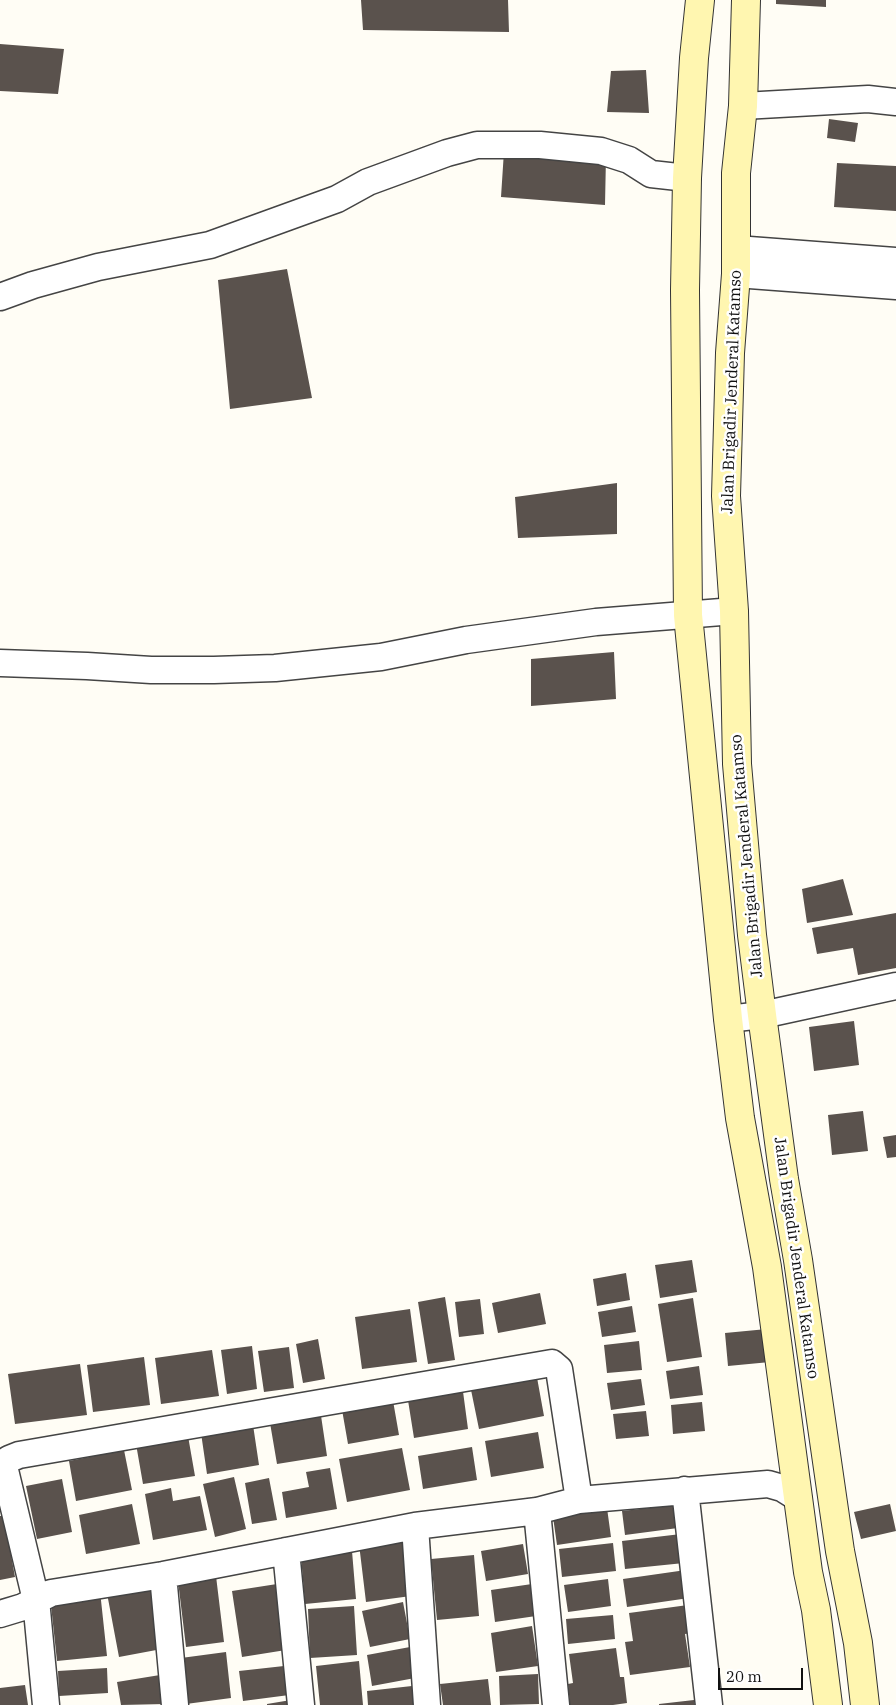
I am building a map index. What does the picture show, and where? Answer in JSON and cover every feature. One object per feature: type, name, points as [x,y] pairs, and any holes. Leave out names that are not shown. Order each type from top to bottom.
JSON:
[{"type":"main road","name":"Jalan Brigadir Jenderal Katamso","points":[[700,0],[694,58],[687,178],[685,290],[688,615],[719,936],[740,1118],[768,1267],[808,1572],[816,1610],[828,1705]]},
{"type":"main road","name":"Jalan Brigadir Jenderal Katamso","points":[[746,0],[743,106],[736,173],[736,261],[730,353],[726,496],[734,611],[738,764],[752,935],[762,1014],[784,1178],[798,1260],[834,1513],[858,1643],[864,1705]]},
{"type":"main road","points":[[719,936],[752,935]]},
{"type":"street","points":[[743,106],[868,99],[896,102]]},
{"type":"street","points":[[0,297],[33,285],[98,268],[210,245],[337,198],[368,182],[447,153],[477,146],[540,145],[601,151],[629,160],[650,174],[687,178]]},
{"type":"street","points":[[736,261],[896,261]]},
{"type":"street","points":[[736,261],[896,286]]},
{"type":"street","points":[[0,663],[151,670],[275,668],[381,657],[466,640],[596,622],[734,611]]},
{"type":"street","points":[[728,1019],[762,1014],[896,986]]},
{"type":"street","points":[[46,1705],[36,1600],[4,1466],[9,1459],[19,1455],[552,1363],[558,1369],[579,1500]]},
{"type":"street","points":[[0,1614],[23,1607],[51,1593],[163,1575],[415,1526],[537,1511],[579,1500],[768,1484],[782,1488],[798,1498]]},
{"type":"street","points":[[686,1490],[709,1705]]},
{"type":"street","points":[[537,1511],[556,1705]]},
{"type":"street","points":[[415,1526],[427,1705]]},
{"type":"street","points":[[286,1551],[301,1705]]},
{"type":"street","points":[[163,1575],[175,1705]]},
{"type":"building","points":[[361,0],[508,0],[509,32],[363,30]]},
{"type":"building","points":[[776,0],[826,0],[826,7],[776,4]]},
{"type":"building","points":[[0,44],[64,49],[58,94],[0,91]]},
{"type":"building","points":[[646,70],[649,113],[607,112],[611,71]]},
{"type":"building","points":[[829,119],[858,123],[855,142],[827,138]]},
{"type":"building","points":[[504,151],[606,156],[605,205],[501,197]]},
{"type":"building","points":[[837,163],[896,166],[896,211],[834,207]]},
{"type":"building","points":[[287,269],[312,398],[230,409],[218,280]]},
{"type":"building","points":[[617,483],[617,534],[518,538],[515,497]]},
{"type":"building","points":[[614,652],[616,699],[531,706],[531,659]]},
{"type":"building","points":[[843,879],[853,915],[807,923],[802,889]]},
{"type":"building","points":[[896,913],[896,968],[858,975],[853,948],[817,954],[812,928]]},
{"type":"building","points":[[854,1021],[859,1065],[814,1071],[809,1027]]},
{"type":"building","points":[[863,1111],[868,1151],[832,1155],[828,1115]]},
{"type":"building","points":[[896,1135],[896,1157],[887,1158],[883,1137]]},
{"type":"building","points":[[692,1260],[697,1292],[660,1298],[655,1265]]},
{"type":"building","points":[[626,1273],[630,1300],[597,1306],[593,1279]]},
{"type":"building","points":[[540,1293],[546,1324],[498,1333],[492,1303]]},
{"type":"building","points":[[445,1297],[455,1360],[428,1364],[418,1302]]},
{"type":"building","points":[[693,1298],[702,1357],[667,1362],[658,1304]]},
{"type":"building","points":[[480,1299],[484,1334],[459,1337],[455,1302]]},
{"type":"building","points":[[632,1306],[636,1332],[602,1337],[598,1312]]},
{"type":"building","points":[[410,1309],[417,1362],[362,1369],[355,1317]]},
{"type":"building","points":[[767,1329],[770,1362],[728,1366],[725,1333]]},
{"type":"building","points":[[318,1339],[325,1379],[303,1383],[296,1344]]},
{"type":"building","points":[[639,1341],[642,1370],[607,1373],[604,1345]]},
{"type":"building","points":[[252,1346],[257,1389],[227,1394],[221,1350]]},
{"type":"building","points":[[289,1347],[294,1388],[264,1392],[258,1351]]},
{"type":"building","points":[[212,1350],[219,1396],[161,1404],[155,1358]]},
{"type":"building","points":[[144,1357],[150,1405],[93,1412],[87,1365]]},
{"type":"building","points":[[80,1364],[87,1415],[15,1424],[8,1374]]},
{"type":"building","points":[[699,1366],[703,1395],[670,1399],[666,1371]]},
{"type":"building","points":[[536,1372],[544,1416],[479,1429],[470,1385]]},
{"type":"building","points":[[641,1379],[645,1405],[611,1410],[607,1383]]},
{"type":"building","points":[[462,1384],[468,1429],[414,1438],[407,1394]]},
{"type":"building","points":[[392,1395],[399,1435],[348,1444],[341,1404]]},
{"type":"building","points":[[702,1402],[705,1431],[673,1434],[671,1405]]},
{"type":"building","points":[[320,1409],[327,1456],[277,1464],[269,1417]]},
{"type":"building","points":[[646,1411],[649,1436],[616,1439],[613,1414]]},
{"type":"building","points":[[253,1425],[259,1465],[207,1474],[201,1433]]},
{"type":"building","points":[[538,1432],[544,1468],[491,1477],[485,1441]]},
{"type":"building","points":[[188,1436],[195,1476],[143,1484],[136,1444]]},
{"type":"building","points":[[472,1447],[477,1480],[423,1489],[418,1456]]},
{"type":"building","points":[[402,1448],[410,1490],[347,1502],[339,1459]]},
{"type":"building","points":[[124,1450],[132,1490],[76,1501],[69,1461]]},
{"type":"building","points":[[330,1468],[337,1509],[286,1518],[282,1492],[309,1487],[306,1472]]},
{"type":"building","points":[[234,1477],[246,1529],[215,1537],[203,1484]]},
{"type":"building","points":[[269,1478],[277,1520],[252,1524],[245,1483]]},
{"type":"building","points":[[62,1479],[72,1532],[37,1539],[26,1486]]},
{"type":"building","points":[[171,1488],[173,1501],[200,1496],[207,1530],[153,1540],[145,1494]]},
{"type":"building","points":[[132,1504],[140,1544],[86,1554],[79,1515]]},
{"type":"building","points":[[890,1504],[896,1531],[861,1539],[854,1512]]},
{"type":"building","points":[[676,1505],[678,1528],[625,1535],[622,1511]]},
{"type":"building","points":[[607,1508],[611,1537],[557,1545],[553,1517]]},
{"type":"building","points":[[0,1516],[4,1516],[15,1577],[0,1580]]},
{"type":"building","points":[[681,1534],[684,1563],[625,1569],[622,1541]]},
{"type":"building","points":[[404,1538],[411,1596],[366,1602],[359,1544]]},
{"type":"building","points":[[613,1543],[616,1571],[562,1577],[559,1549]]},
{"type":"building","points":[[523,1544],[528,1574],[486,1581],[481,1551]]},
{"type":"building","points":[[352,1551],[356,1599],[305,1604],[301,1556]]},
{"type":"building","points":[[474,1555],[479,1616],[437,1620],[431,1559]]},
{"type":"building","points":[[686,1570],[689,1598],[627,1607],[623,1579]]},
{"type":"building","points":[[216,1576],[224,1642],[186,1647],[178,1581]]},
{"type":"building","points":[[155,1579],[167,1648],[119,1657],[106,1588]]},
{"type":"building","points":[[608,1579],[611,1606],[568,1612],[564,1585]]},
{"type":"building","points":[[277,1584],[286,1650],[242,1657],[232,1591]]},
{"type":"building","points":[[532,1584],[536,1616],[495,1622],[491,1590]]},
{"type":"building","points":[[100,1591],[107,1656],[57,1661],[50,1596]]},
{"type":"building","points":[[403,1602],[410,1639],[370,1647],[362,1611]]},
{"type":"building","points":[[688,1605],[692,1633],[685,1634],[690,1667],[630,1675],[625,1642],[633,1641],[629,1613]]},
{"type":"building","points":[[354,1606],[357,1655],[310,1658],[308,1609]]},
{"type":"building","points":[[613,1615],[615,1639],[568,1644],[566,1619]]},
{"type":"building","points":[[532,1626],[538,1666],[496,1672],[491,1633]]},
{"type":"building","points":[[410,1647],[415,1678],[372,1686],[367,1655]]},
{"type":"building","points":[[616,1648],[620,1677],[624,1677],[627,1703],[613,1705],[570,1705],[568,1684],[573,1683],[569,1654]]},
{"type":"building","points":[[226,1652],[231,1698],[186,1704],[181,1658]]},
{"type":"building","points":[[359,1661],[363,1705],[320,1705],[316,1666]]},
{"type":"building","points":[[293,1665],[297,1694],[243,1701],[239,1671]]},
{"type":"building","points":[[107,1668],[108,1693],[59,1696],[58,1671]]},
{"type":"building","points":[[538,1674],[539,1704],[500,1705],[499,1676]]},
{"type":"building","points":[[160,1675],[165,1704],[121,1705],[117,1682]]},
{"type":"building","points":[[488,1679],[491,1705],[443,1705],[440,1684]]},
{"type":"building","points":[[25,1685],[28,1705],[0,1705],[0,1688]]},
{"type":"building","points":[[412,1686],[415,1705],[368,1705],[367,1691]]},
{"type":"building","points":[[291,1700],[292,1705],[267,1705],[267,1704]]},
{"type":"building","points":[[694,1700],[695,1705],[659,1705],[659,1704]]}]
